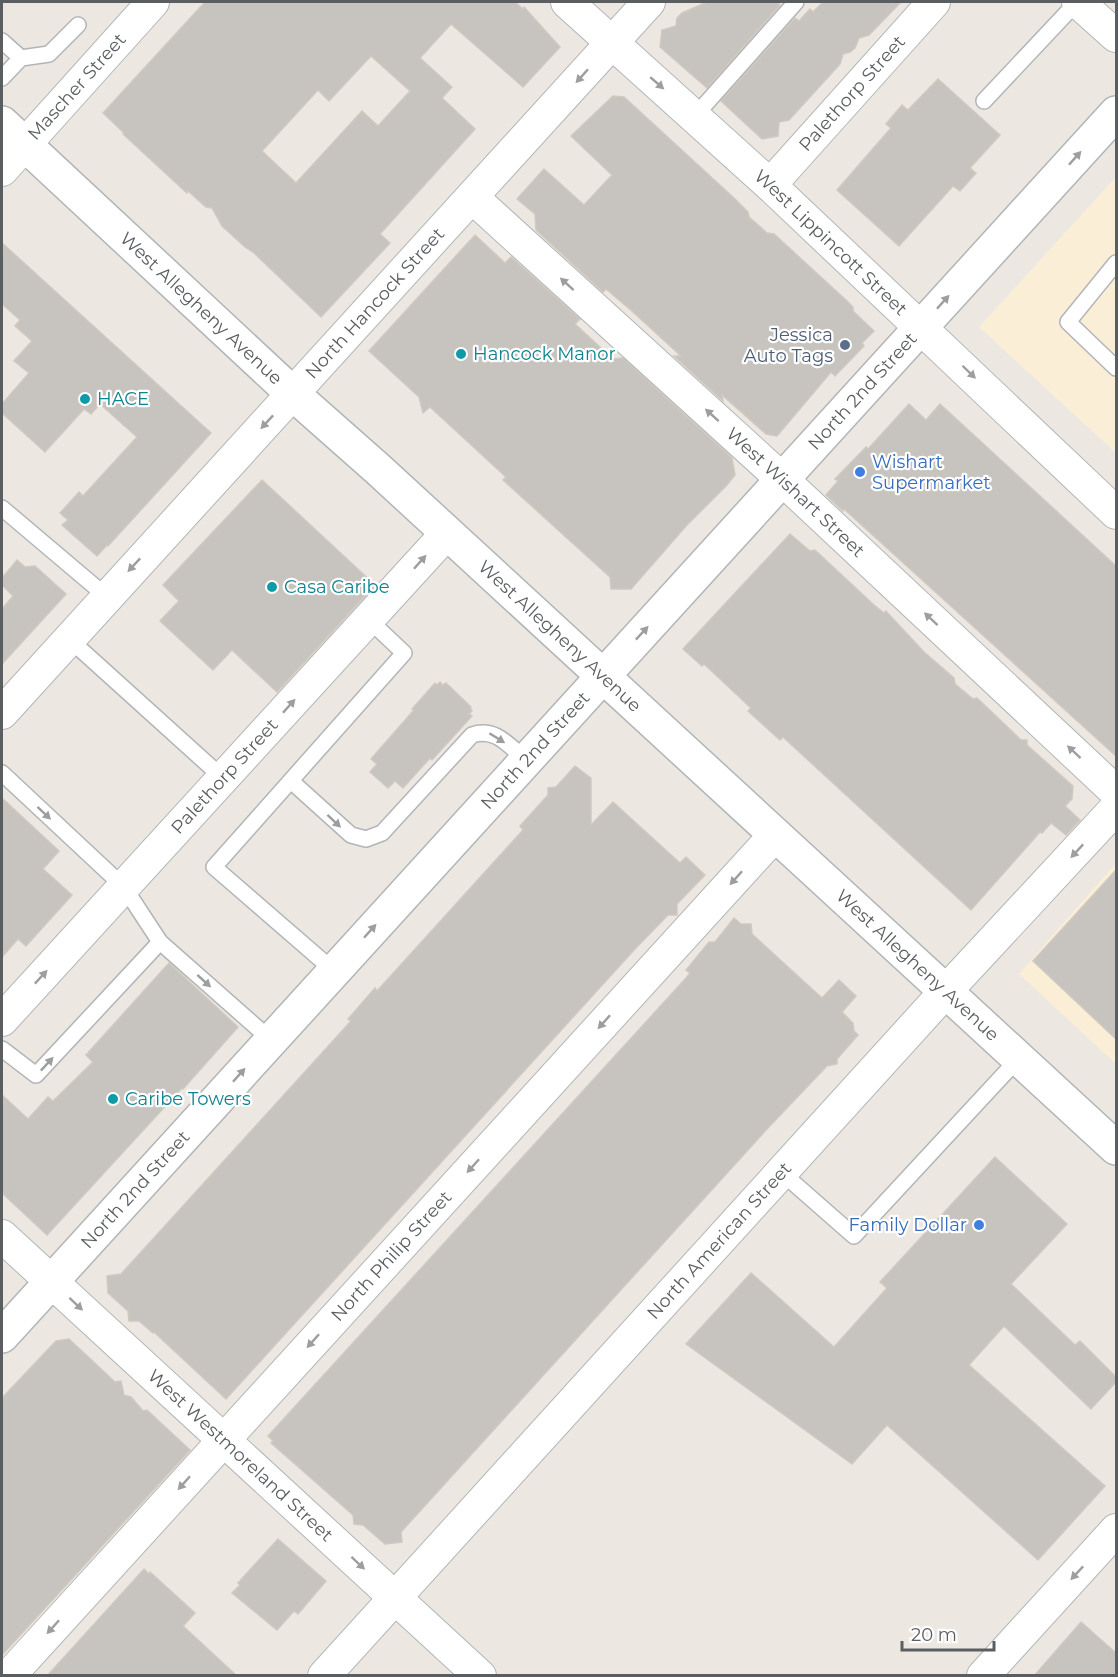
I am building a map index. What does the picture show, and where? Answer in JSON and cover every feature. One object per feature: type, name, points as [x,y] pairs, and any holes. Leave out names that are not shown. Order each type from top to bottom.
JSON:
[{"type":"street","name":"Mascher Street","points":[[2,170],[13,134],[153,2]]},
{"type":"street","name":"West Lippincott Street","points":[[567,2],[770,185],[1116,513]]},
{"type":"street","name":"North Hancock Street","points":[[2,713],[106,596],[649,2]]},
{"type":"street","name":"Palethorp Street","points":[[770,185],[934,2]]},
{"type":"street","points":[[1077,2],[1116,36]]},
{"type":"street","name":"North 2nd Street","points":[[2,1336],[1116,113]]},
{"type":"street","name":"West Allegheny Avenue","points":[[13,134],[293,394],[447,532],[1116,1148]]},
{"type":"street","name":"West Wishart Street","points":[[472,197],[783,480],[1116,792]]},
{"type":"street","name":"Palethorp Street","points":[[2,1020],[447,532]]},
{"type":"street","name":"North American Street","points":[[324,1676],[946,991],[1116,808]]},
{"type":"street","name":"North Philip Street","points":[[9,1676],[775,835]]},
{"type":"street","name":"West Westmoreland Street","points":[[2,1236],[480,1676]]},
{"type":"street","points":[[983,1676],[1116,1530]]},
{"type":"lane","points":[[694,117],[796,2]]},
{"type":"lane","points":[[984,101],[1077,2]]},
{"type":"lane","points":[[2,78],[21,58],[49,54],[78,25]]},
{"type":"lane","points":[[2,41],[21,58]]},
{"type":"lane","points":[[1116,262],[1068,322],[1116,368]]},
{"type":"lane","points":[[2,508],[106,596]]},
{"type":"lane","points":[[334,971],[214,867],[404,653],[368,619]]},
{"type":"lane","points":[[68,638],[223,778]]},
{"type":"lane","points":[[291,781],[351,836],[366,840],[382,833],[472,735],[486,732],[495,734],[526,760]]},
{"type":"lane","points":[[2,773],[124,887],[160,942],[271,1040]]},
{"type":"lane","points":[[2,1049],[36,1075],[160,942]]},
{"type":"lane","points":[[781,1172],[854,1236],[1019,1058]]},
{"type":"shaded area","points":[[1116,177],[1116,453],[979,327]]},
{"type":"shaded area","points":[[1116,863],[1116,1064],[1019,974]]},
{"type":"building","points":[[205,2],[515,2],[523,9],[524,7],[560,47],[523,87],[451,24],[420,58],[452,87],[442,98],[475,129],[380,234],[390,243],[321,317],[253,252],[222,226],[212,208],[206,207],[188,191],[187,193],[103,113]],"holes":[[[371,56],[410,91],[378,126],[362,111],[296,183],[262,151],[318,90],[329,101]]]},
{"type":"building","points":[[707,2],[777,2],[780,5],[707,88],[660,47],[662,30],[676,26],[677,18],[682,13]]},
{"type":"building","points":[[823,2],[901,2],[869,35],[859,38],[855,48],[843,54],[840,64],[789,120],[779,122],[778,136],[762,139],[721,101],[795,18],[799,21],[810,9],[813,12]]},
{"type":"building","points":[[938,79],[1000,135],[970,168],[976,173],[960,191],[953,186],[899,246],[837,190],[891,128],[886,124],[902,105],[908,110]]},
{"type":"building","points":[[613,96],[624,97],[734,198],[748,212],[749,217],[767,233],[774,234],[847,301],[853,307],[853,311],[874,331],[862,343],[864,346],[835,376],[831,372],[777,436],[766,434],[722,395],[723,401],[674,356],[681,356],[633,312],[606,289],[603,292],[536,230],[535,214],[517,199],[544,169],[584,205],[612,175],[571,136]]},
{"type":"building","points":[[475,235],[505,263],[511,257],[580,319],[575,324],[613,359],[623,358],[732,458],[735,475],[631,589],[611,589],[610,577],[503,480],[506,477],[430,407],[423,413],[419,397],[369,351]]},
{"type":"building","name":"HACE","points":[[2,243],[211,433],[97,556],[62,525],[68,520],[60,513],[79,492],[83,496],[137,437],[100,404],[91,414],[84,409],[45,452],[2,413],[2,404],[29,373],[14,361],[32,341],[15,326],[20,320],[2,304]]},
{"type":"building","points":[[909,404],[926,420],[940,404],[1116,566],[1116,756],[826,495],[838,481],[835,479],[866,447],[868,449]]},
{"type":"building","name":"Casa Caribe","points":[[262,480],[375,585],[277,692],[232,650],[213,670],[160,621],[179,601],[163,585]]},
{"type":"building","points":[[790,534],[810,551],[815,550],[874,605],[884,613],[886,611],[924,652],[954,678],[955,684],[973,699],[977,698],[1021,740],[1027,740],[1027,745],[1073,786],[1072,799],[1065,806],[1080,820],[1066,835],[1051,823],[1042,833],[1040,832],[971,910],[783,737],[780,740],[748,711],[751,708],[704,664],[702,666],[683,649]]},
{"type":"building","points":[[17,560],[25,567],[35,566],[66,594],[2,664],[2,609],[13,596],[2,585],[2,578]]},
{"type":"building","points":[[440,682],[443,685],[446,683],[471,707],[472,711],[469,714],[472,716],[403,788],[395,781],[388,788],[370,772],[377,764],[371,759],[435,683],[437,685]]},
{"type":"building","points":[[575,766],[591,778],[591,825],[613,802],[680,863],[686,857],[705,875],[677,904],[677,915],[668,915],[635,949],[226,1399],[154,1332],[139,1321],[129,1321],[128,1311],[108,1293],[107,1276],[121,1274],[351,1021],[348,1019],[375,988],[377,991],[523,830],[520,826],[548,795],[548,788],[556,787]]},
{"type":"building","points":[[2,798],[59,851],[43,869],[72,895],[26,946],[18,939],[2,957]]},
{"type":"building","points":[[1116,870],[1116,1039],[1033,961]]},
{"type":"building","points":[[734,918],[741,924],[751,924],[752,934],[822,998],[839,980],[856,996],[842,1012],[853,1023],[854,1031],[858,1035],[837,1059],[837,1064],[827,1066],[767,1129],[401,1532],[402,1542],[385,1544],[363,1525],[354,1524],[353,1515],[271,1443],[273,1441],[268,1436],[686,978],[690,973],[686,970],[709,942],[715,942]]},
{"type":"building","name":"Caribe Towers","points":[[169,963],[238,1027],[47,1235],[2,1193],[2,1095],[28,1119],[48,1097],[53,1101],[93,1062],[86,1055]]},
{"type":"building","points":[[995,1157],[1067,1224],[1011,1284],[1075,1345],[1080,1341],[1116,1377],[1116,1382],[1091,1409],[1004,1326],[969,1365],[1105,1486],[1038,1560],[887,1425],[852,1464],[686,1344],[751,1273],[834,1347],[887,1288],[880,1282]]},
{"type":"building","points":[[69,1339],[115,1382],[121,1381],[124,1395],[131,1397],[143,1411],[147,1410],[190,1450],[2,1655],[2,1398],[56,1341]]},
{"type":"building","points":[[278,1539],[326,1581],[298,1614],[294,1611],[277,1630],[232,1593],[240,1585],[238,1583]]},
{"type":"building","points":[[144,1569],[195,1613],[183,1626],[237,1676],[47,1676]]},
{"type":"building","points":[[1081,1622],[1116,1653],[1116,1676],[1034,1676]]},
{"type":"place","name":"Jessica Auto Tags","points":[[845,345]]},
{"type":"place","name":"Hancock Manor","points":[[461,354]]},
{"type":"place","name":"HACE","points":[[85,399]]},
{"type":"place","name":"Wishart Supermarket","points":[[860,472]]},
{"type":"place","name":"Casa Caribe","points":[[272,587]]},
{"type":"place","name":"Caribe Towers","points":[[113,1099]]},
{"type":"place","name":"Family Dollar","points":[[979,1225]]}]
